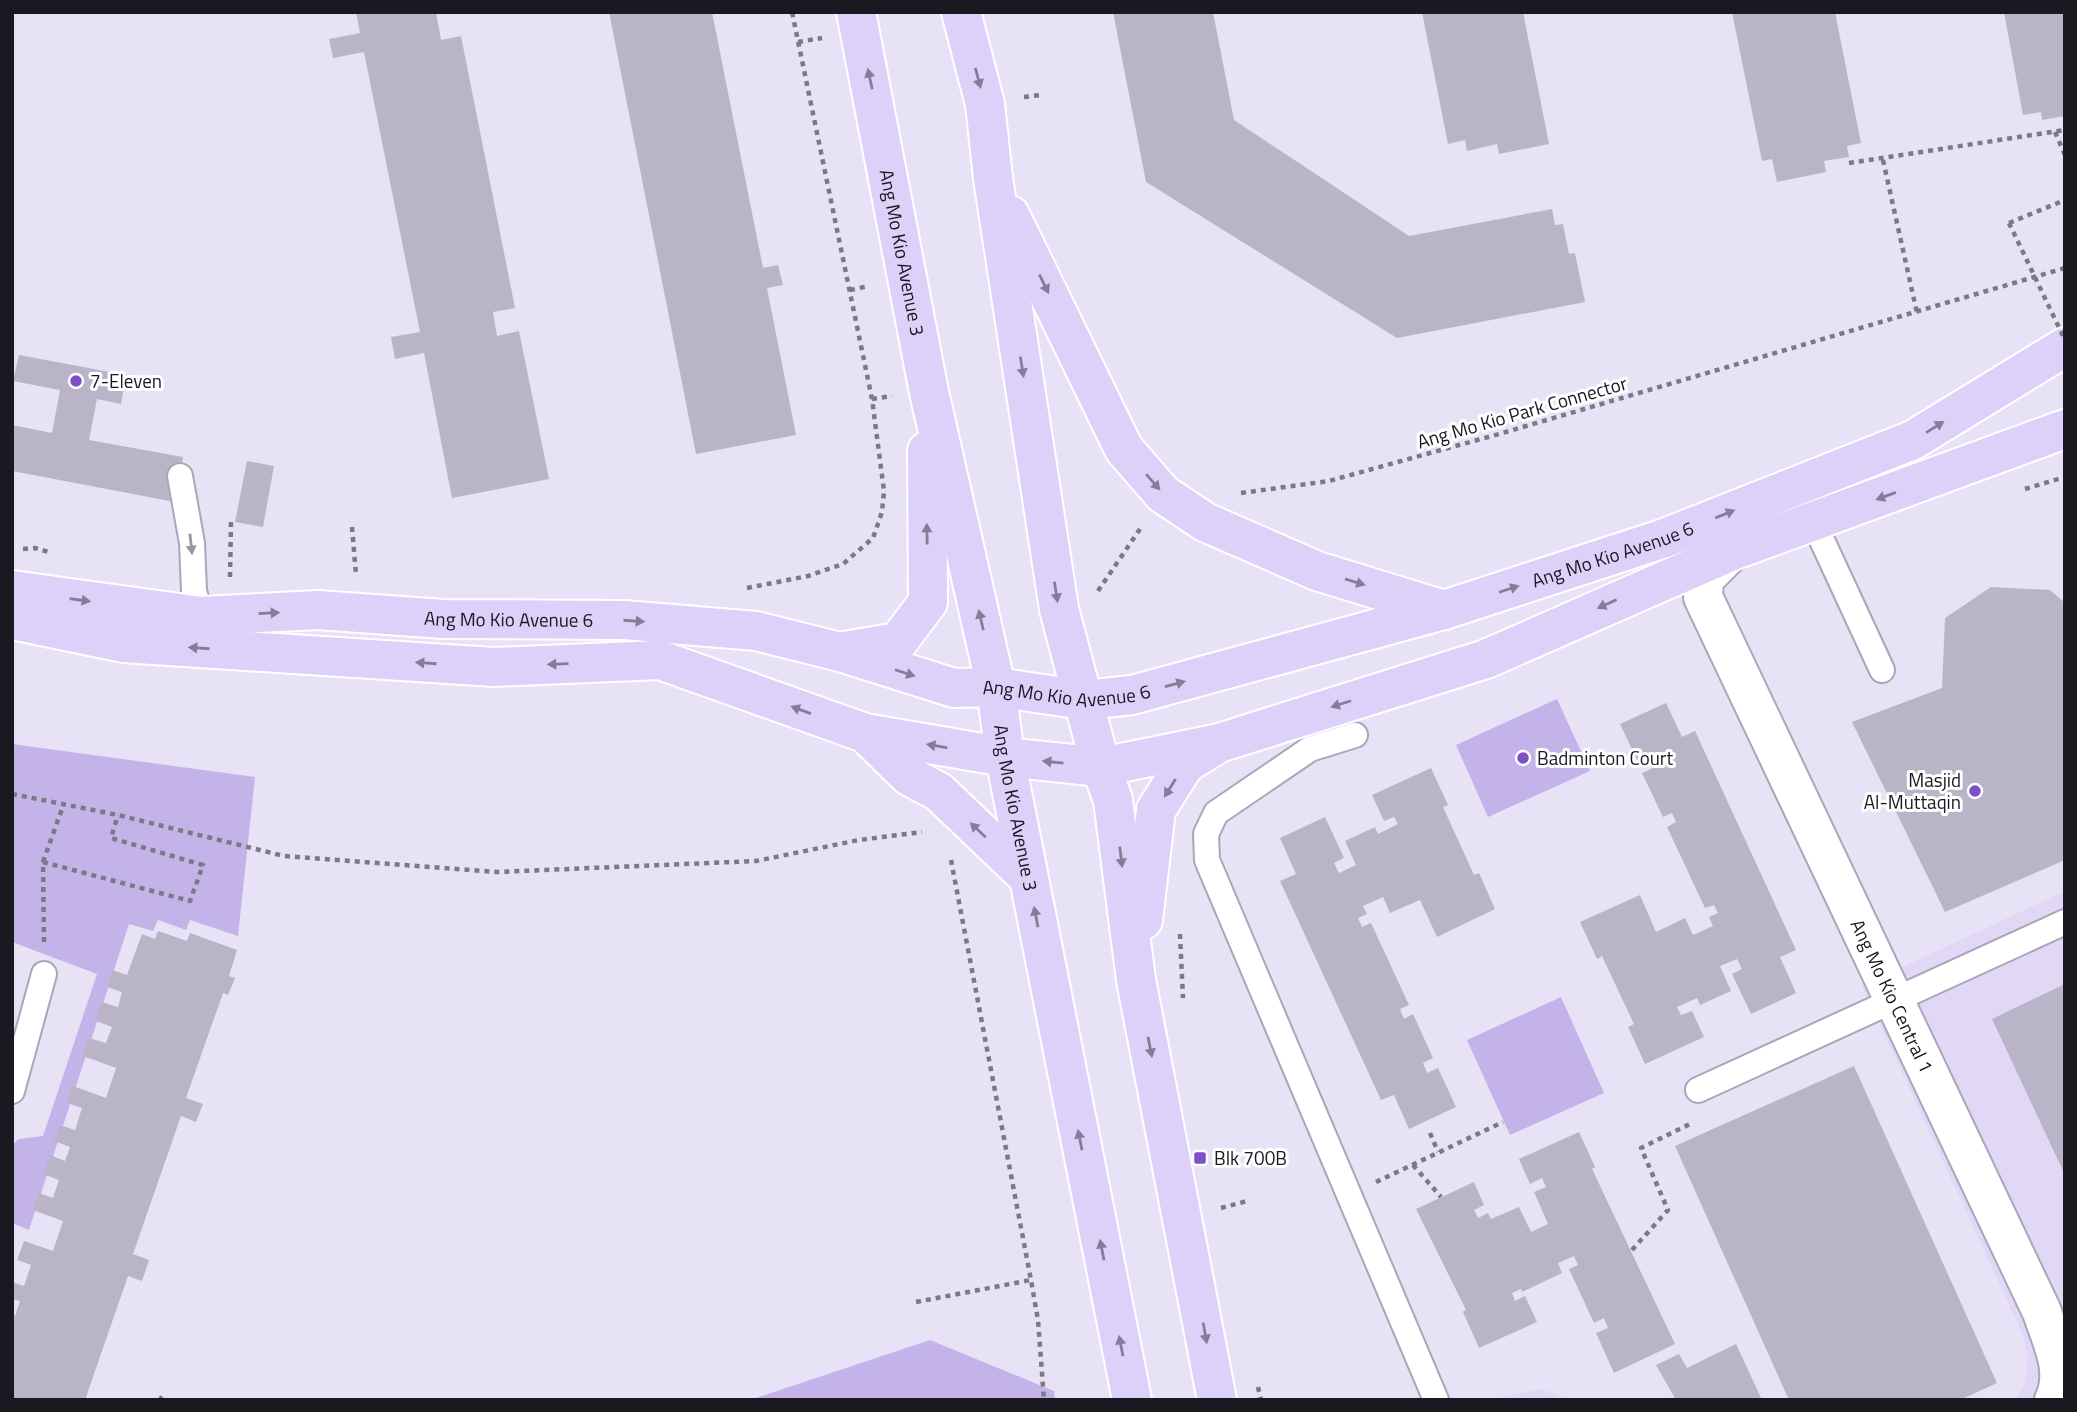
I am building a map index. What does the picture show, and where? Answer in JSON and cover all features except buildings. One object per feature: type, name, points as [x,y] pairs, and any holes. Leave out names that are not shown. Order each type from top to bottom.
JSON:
[{"type":"main road","name":"Ang Mo Kio Avenue 3","points":[[856,12],[929,392],[996,687],[1005,757],[1132,1400]]},
{"type":"main road","points":[[961,12],[985,104],[993,178],[1059,609],[1101,767],[1113,800],[1136,980],[1217,1400]]},
{"type":"main road","points":[[993,178],[1124,449],[1163,494],[1205,522],[1317,571],[1444,610]]},
{"type":"main road","name":"Ang Mo Kio Avenue 6","points":[[12,590],[201,616],[318,610],[443,619],[624,620],[756,631],[840,652],[954,688],[996,687],[1084,700],[1132,695],[1444,610],[1662,539],[1913,440],[2065,346]]},
{"type":"main road","points":[[840,652],[898,642],[928,603],[926,472],[929,392]]},
{"type":"main road","name":"Ang Mo Kio Avenue 6","points":[[12,620],[123,643],[494,667],[660,660],[865,733],[1005,757],[1101,767],[1219,743],[1486,659],[1732,551],[2065,429]]},
{"type":"main road","points":[[865,733],[908,776],[939,792],[1028,877]]},
{"type":"main road","points":[[1136,980],[1156,810],[1185,764],[1219,743]]},
{"type":"street","points":[[1670,576],[1703,597],[1704,579],[1732,551]]},
{"type":"street","name":"Ang Mo Kio Central 1","points":[[1703,597],[2042,1312],[2059,1364],[2060,1389],[2054,1400]]},
{"type":"lane","points":[[180,477],[192,544],[194,591],[201,616]]},
{"type":"lane","points":[[1814,523],[1882,670]]},
{"type":"lane","points":[[1355,735],[1310,749],[1216,813],[1206,834],[1207,860],[1436,1400]]},
{"type":"lane","points":[[1698,1090],[2065,922]]},
{"type":"lane","points":[[12,1091],[44,974]]},
{"type":"path","points":[[792,12],[872,399],[884,491],[879,518]]},
{"type":"path","points":[[1034,96],[1041,95]]},
{"type":"path","points":[[1849,163],[1883,160],[2065,130]]},
{"type":"path","points":[[2055,132],[2065,155]]},
{"type":"path","points":[[1883,160],[1917,313]]},
{"type":"path","points":[[2065,200],[2009,223],[2065,340]]},
{"type":"path","name":"Ang Mo Kio Park Connector","points":[[1236,494],[1329,481],[2065,268]]},
{"type":"path","points":[[1092,600],[1163,494]]},
{"type":"path","points":[[231,522],[233,558]]},
{"type":"path","points":[[352,527],[355,570]]},
{"type":"path","points":[[12,794],[118,815],[284,856],[497,872],[756,861],[859,840],[921,832],[931,840]]},
{"type":"path","points":[[44,974],[43,862],[63,806]]},
{"type":"path","points":[[43,862],[190,901],[203,865],[111,838],[118,815]]},
{"type":"path","points":[[950,857],[1038,1320],[1044,1400]]},
{"type":"path","points":[[1180,931],[1184,958],[1182,1011]]},
{"type":"path","points":[[1632,1250],[1668,1210],[1640,1148],[1702,1118]]},
{"type":"path","points":[[1350,1194],[1503,1122]]},
{"type":"path","points":[[1430,1133],[1438,1153]]},
{"type":"path","points":[[1413,1166],[1441,1197]]},
{"type":"path","points":[[1214,1198],[1217,1210]]},
{"type":"path","points":[[1228,1206],[1247,1201]]},
{"type":"path","points":[[916,1302],[1031,1280]]},
{"type":"path","points":[[1258,1386],[1261,1400]]},
{"type":"shaded area","name":"Badminton Court","points":[[1557,699],[1590,771],[1488,817],[1456,745]]},
{"type":"shaded area","points":[[12,744],[255,777],[238,936],[190,920],[186,930],[158,920],[153,931],[129,924],[29,1230],[12,1223],[12,1145],[19,1139],[43,1136],[97,974],[12,942]]},
{"type":"shaded area","points":[[2065,891],[2065,1400],[2016,1400],[2025,1382],[2028,1357],[2023,1335],[1862,986]]},
{"type":"shaded area","points":[[1561,997],[1604,1093],[1510,1135],[1467,1040]]},
{"type":"shaded area","points":[[930,1340],[1054,1391],[1055,1400],[750,1400]]},
{"type":"shaded area","points":[[1541,1389],[1572,1400],[1497,1400],[1507,1396]]},
{"type":"place","name":"7-Eleven","points":[[76,381]]},
{"type":"place","name":"Badminton Court","points":[[1523,758]]},
{"type":"place","name":"Masjid Al-Muttaqin","points":[[1975,791]]},
{"type":"place","name":"Blk 700B","points":[[1200,1158]]}]
